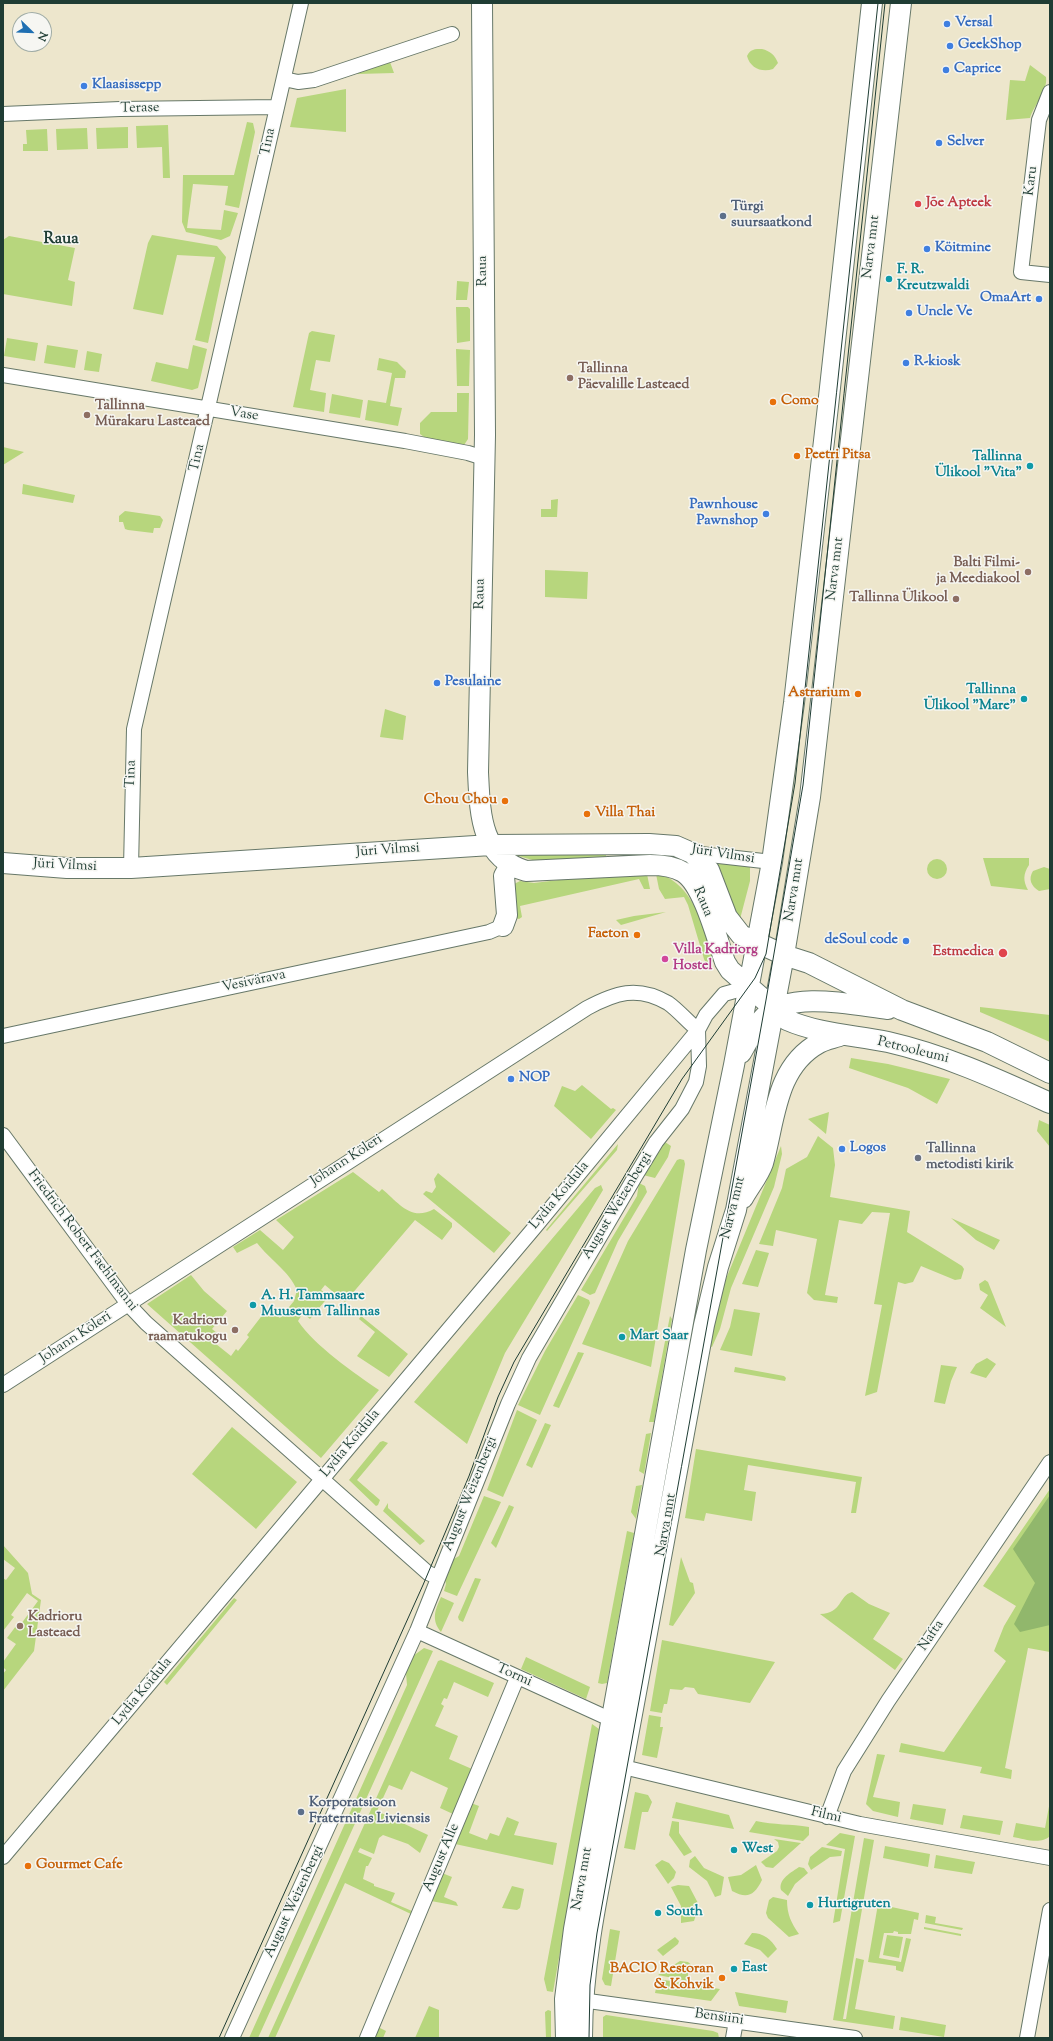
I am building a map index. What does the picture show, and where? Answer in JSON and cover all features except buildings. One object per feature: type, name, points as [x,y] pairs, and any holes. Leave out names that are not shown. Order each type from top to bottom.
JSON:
[{"type":"main road","name":"Raua","points":[[482,3],[484,458],[478,772],[482,823],[491,845],[510,865],[526,871],[650,865],[668,866],[678,869],[688,876],[697,886],[725,962],[736,976],[774,1008]]},
{"type":"main road","name":"Narva mnt","points":[[613,1764],[612,1720],[696,1250],[734,1065],[772,862],[794,702],[872,3]]},
{"type":"main road","name":"Narva mnt","points":[[566,2038],[574,1999],[592,1932],[613,1764],[704,1325],[718,1267],[736,1210],[784,955],[810,789],[901,3]]},
{"type":"main road","name":"Jüri Vilmsi","points":[[3,863],[67,868],[131,868],[491,845],[649,844],[676,846],[692,853]]},
{"type":"main road","name":"Raua","points":[[692,853],[709,870],[732,926],[741,935],[784,955]]},
{"type":"main road","points":[[503,926],[507,915],[504,876],[510,865]]},
{"type":"main road","points":[[784,955],[809,963],[902,1010],[986,1042],[1050,1073]]},
{"type":"main road","points":[[734,1065],[763,1017],[774,1008],[801,1001],[902,1010]]},
{"type":"main road","name":"Petrooleumi","points":[[774,1008],[787,1020],[798,1024],[842,1035],[887,1042],[944,1058],[1050,1103]]},
{"type":"main road","points":[[736,1210],[762,1166],[780,1092],[788,1071],[810,1048],[820,1042],[842,1035]]},
{"type":"main road","name":"Narva mnt","points":[[574,1999],[582,2038]]},
{"type":"street","name":"Tina","points":[[131,868],[134,729],[209,409],[301,3]]},
{"type":"street","points":[[284,79],[298,82],[314,80],[452,34]]},
{"type":"street","name":"Karu","points":[[1050,92],[1039,120],[1022,272],[1050,275]]},
{"type":"street","name":"Terase","points":[[3,114],[120,109],[277,107]]},
{"type":"street","name":"Vase","points":[[3,375],[413,443],[468,453],[484,458]]},
{"type":"street","name":"Jüri Vilmsi","points":[[692,853],[772,862]]},
{"type":"street","name":"Vesivärava","points":[[3,1036],[489,932],[503,926]]},
{"type":"street","points":[[698,1030],[706,1015],[724,994],[749,987]]},
{"type":"street","name":"Johann Köleri","points":[[3,1385],[586,1008],[610,996],[631,992],[647,994],[669,1004],[698,1030]]},
{"type":"street","name":"Lydia Koidula","points":[[3,1857],[535,1227],[698,1030]]},
{"type":"street","name":"August Weizenbergi","points":[[232,2038],[417,1631],[437,1577],[478,1482],[508,1404],[529,1358],[636,1175],[656,1142],[682,1109],[696,1082],[699,1066],[698,1030]]},
{"type":"street","name":"Friedrich Robert Faehlmanni","points":[[3,1135],[128,1304],[146,1323],[428,1573],[437,1577]]},
{"type":"street","name":"Nafta","points":[[827,1817],[844,1771],[888,1701],[1050,1462]]},
{"type":"street","name":"Tormi","points":[[417,1631],[517,1678],[612,1720]]},
{"type":"street","name":"August Alle","points":[[367,2038],[517,1678]]},
{"type":"street","name":"Filmi","points":[[613,1764],[827,1817],[1050,1858]]},
{"type":"street","points":[[1027,2038],[1050,1910]]},
{"type":"street","name":"Bensiini","points":[[574,1999],[855,2038]]},
{"type":"street","points":[[733,2038],[736,2021]]},
{"type":"green space","points":[[755,49],[762,49],[772,54],[777,60],[778,63],[773,69],[761,70],[751,64],[747,56]]},
{"type":"green space","points":[[390,62],[394,73],[358,74],[357,72]]},
{"type":"green space","points":[[1030,65],[1046,77],[1043,93],[1030,118],[1006,120],[1010,80],[1025,81]]},
{"type":"green space","points":[[346,89],[346,132],[290,127],[297,98]]},
{"type":"green space","points":[[247,122],[253,123],[255,132],[239,208],[225,205],[228,186],[193,184],[187,228],[221,230],[224,210],[238,213],[230,236],[221,240],[186,232],[182,222],[183,175],[234,175]]},
{"type":"green space","points":[[168,125],[170,178],[163,178],[162,147],[137,148],[136,126]]},
{"type":"green space","points":[[128,127],[128,148],[97,149],[96,128]]},
{"type":"green space","points":[[87,128],[88,149],[57,150],[56,129]]},
{"type":"green space","points":[[47,129],[48,151],[23,151],[23,144],[27,144],[26,130]]},
{"type":"green space","points":[[152,235],[217,246],[226,257],[208,343],[195,340],[215,257],[177,255],[163,315],[133,309],[148,243]]},
{"type":"green space","points":[[9,236],[75,248],[68,280],[75,282],[72,306],[3,294],[3,240]]},
{"type":"green space","points":[[457,281],[469,282],[467,300],[456,300]]},
{"type":"green space","points":[[456,307],[468,307],[470,309],[470,341],[457,343]]},
{"type":"green space","points":[[312,331],[335,335],[330,362],[316,360],[310,390],[326,393],[324,412],[293,407],[309,333]]},
{"type":"green space","points":[[7,338],[38,343],[35,361],[4,356]]},
{"type":"green space","points":[[47,345],[78,350],[75,368],[44,363]]},
{"type":"green space","points":[[193,345],[207,349],[198,388],[192,390],[151,381],[156,362],[188,369]]},
{"type":"green space","points":[[456,349],[470,350],[469,386],[457,386]]},
{"type":"green space","points":[[87,351],[102,354],[99,372],[84,370]]},
{"type":"green space","points":[[379,358],[397,362],[406,371],[405,378],[395,378],[390,406],[402,408],[398,426],[365,420],[368,400],[386,403],[392,373],[377,370]]},
{"type":"green space","points":[[457,393],[469,393],[468,439],[464,445],[427,439],[420,434],[420,423],[431,412],[457,412]]},
{"type":"green space","points":[[332,394],[363,400],[360,418],[329,413]]},
{"type":"green space","points":[[3,447],[24,452],[3,465]]},
{"type":"green space","points":[[23,484],[75,495],[73,503],[22,494]]},
{"type":"green space","points":[[558,499],[557,517],[541,517],[541,509],[551,509],[551,500]]},
{"type":"green space","points":[[125,511],[160,516],[163,520],[160,528],[154,528],[153,533],[128,530],[125,529],[123,522],[119,522],[119,516]]},
{"type":"green space","points":[[545,570],[588,572],[587,599],[545,597]]},
{"type":"green space","points":[[385,709],[406,716],[403,740],[380,737]]},
{"type":"green space","points":[[606,851],[606,857],[536,861],[515,855],[515,852]]},
{"type":"green space","points":[[983,858],[1029,858],[1029,865],[1024,878],[1028,890],[991,886]]},
{"type":"green space","points":[[937,859],[944,862],[947,869],[944,876],[937,879],[930,876],[927,869],[930,862]]},
{"type":"green space","points":[[715,862],[750,866],[750,881],[739,923]]},
{"type":"green space","points":[[1044,867],[1050,869],[1050,889],[1039,891],[1032,885],[1031,874],[1033,871]]},
{"type":"green space","points":[[647,874],[650,889],[644,889],[639,879],[520,906],[522,917],[519,919],[516,918],[514,884],[520,881],[534,883],[575,878]]},
{"type":"green space","points":[[656,874],[669,878],[688,896],[696,908],[702,922],[715,961],[706,963],[704,959],[688,905],[684,897],[665,899],[659,889]]},
{"type":"green space","points":[[666,912],[621,925],[616,920],[634,916]]},
{"type":"green space","points":[[980,1007],[1050,1015],[1050,1042],[980,1012]]},
{"type":"green space","points":[[851,1058],[888,1064],[950,1079],[937,1104],[908,1088],[849,1068]]},
{"type":"green space","points":[[582,1085],[611,1109],[613,1108],[616,1110],[591,1139],[554,1106],[562,1086],[575,1091]]},
{"type":"green space","points":[[829,1112],[826,1134],[808,1119]]},
{"type":"green space","points":[[1039,1120],[1050,1125],[1050,1147],[1037,1131]]},
{"type":"green space","points":[[818,1136],[833,1148],[835,1165],[830,1197],[910,1211],[907,1232],[962,1266],[964,1269],[961,1279],[955,1280],[921,1266],[913,1282],[905,1284],[898,1282],[877,1392],[865,1396],[882,1305],[874,1304],[890,1213],[872,1212],[862,1224],[839,1220],[825,1295],[838,1297],[837,1303],[814,1300],[807,1293],[817,1239],[776,1230],[773,1246],[759,1244],[782,1188],[786,1169],[807,1157]]},
{"type":"green space","points":[[665,1142],[671,1146],[668,1157],[655,1178],[643,1175]]},
{"type":"green space","points":[[618,1144],[617,1150],[547,1231],[546,1230]]},
{"type":"green space","points":[[781,1146],[782,1154],[774,1187],[731,1288],[720,1329],[712,1347],[708,1346],[716,1303]]},
{"type":"green space","points":[[677,1160],[684,1160],[685,1164],[651,1367],[582,1344],[628,1241]]},
{"type":"green space","points":[[353,1172],[379,1192],[382,1189],[400,1205],[412,1212],[419,1213],[434,1209],[452,1223],[452,1227],[442,1240],[415,1220],[345,1302],[325,1285],[321,1290],[329,1296],[310,1319],[303,1313],[298,1321],[314,1340],[347,1367],[379,1390],[321,1458],[147,1304],[191,1275],[204,1291],[227,1311],[212,1329],[217,1333],[211,1340],[231,1356],[236,1349],[238,1351],[249,1337],[247,1335],[267,1309],[280,1318],[294,1301],[297,1290],[294,1283],[284,1271],[257,1243],[237,1253],[233,1247],[260,1230],[283,1250],[294,1237],[276,1220]]},
{"type":"green space","points":[[438,1173],[511,1233],[494,1253],[423,1194],[426,1191],[432,1193],[436,1187],[434,1179]]},
{"type":"green space","points":[[639,1183],[645,1186],[647,1192],[618,1241],[595,1293],[590,1295],[581,1290],[637,1196]]},
{"type":"green space","points":[[601,1185],[603,1190],[505,1353],[467,1444],[414,1402],[595,1188]]},
{"type":"green space","points":[[951,1218],[1000,1240],[994,1250],[976,1240]]},
{"type":"green space","points":[[756,1250],[769,1253],[758,1287],[742,1284]]},
{"type":"green space","points":[[985,1280],[988,1282],[1006,1327],[980,1308],[988,1295],[980,1290],[979,1284]]},
{"type":"green space","points":[[578,1295],[589,1300],[590,1303],[540,1415],[518,1405],[545,1351]]},
{"type":"green space","points":[[734,1309],[760,1313],[752,1356],[720,1350],[730,1327]]},
{"type":"green space","points":[[361,1316],[408,1354],[389,1377],[357,1356],[375,1332],[359,1319]]},
{"type":"green space","points":[[670,1316],[672,1319],[654,1422],[649,1422]]},
{"type":"green space","points":[[578,1352],[584,1353],[559,1408],[553,1406]]},
{"type":"green space","points":[[987,1358],[996,1364],[986,1378],[970,1373],[976,1364]]},
{"type":"green space","points":[[941,1365],[957,1367],[951,1381],[945,1404],[934,1402]]},
{"type":"green space","points":[[735,1367],[784,1376],[786,1378],[785,1381],[734,1372]]},
{"type":"green space","points":[[517,1410],[537,1420],[503,1497],[487,1490]]},
{"type":"green space","points":[[545,1423],[551,1425],[532,1468],[526,1465]]},
{"type":"green space","points":[[232,1427],[297,1482],[256,1529],[192,1474]]},
{"type":"green space","points":[[651,1433],[644,1474],[639,1471],[646,1434]]},
{"type":"green space","points":[[383,1441],[388,1443],[357,1480],[380,1500],[376,1506],[349,1480],[380,1442]]},
{"type":"green space","points":[[696,1449],[862,1477],[856,1513],[851,1513],[856,1482],[748,1465],[744,1490],[756,1492],[752,1521],[706,1513],[704,1521],[685,1518]]},
{"type":"green space","points":[[642,1485],[636,1519],[631,1512],[636,1486]]},
{"type":"green space","points":[[1050,1489],[1050,1652],[1028,1648],[1005,1768],[1012,1770],[1011,1779],[980,1773],[982,1767],[899,1752],[901,1743],[944,1752],[1006,1661],[994,1651],[1004,1626],[1016,1606],[983,1586]]},
{"type":"green space","points":[[1050,1495],[1050,1625],[1020,1632],[1014,1624],[1035,1583],[1013,1549]]},
{"type":"green space","points":[[484,1496],[501,1502],[457,1596],[444,1591],[446,1584],[445,1580],[452,1560],[459,1556]]},
{"type":"green space","points":[[388,1503],[388,1508],[425,1541],[420,1545],[383,1511]]},
{"type":"green space","points":[[509,1505],[514,1507],[496,1548],[491,1543]]},
{"type":"green space","points":[[627,1531],[634,1533],[607,1683],[602,1684],[598,1683]]},
{"type":"green space","name":"Kadrioru Lasteaed","points":[[3,1545],[28,1573],[32,1594],[41,1600],[34,1651],[3,1691],[3,1674],[6,1670],[3,1667],[3,1662],[16,1644],[7,1638],[19,1622],[21,1624],[38,1601],[27,1593],[11,1615],[14,1617],[3,1631],[3,1578],[6,1580],[15,1568],[3,1559]]},
{"type":"green space","points":[[681,1557],[690,1582],[693,1583],[695,1593],[673,1626],[669,1625]]},
{"type":"green space","points":[[475,1578],[481,1579],[463,1622],[459,1620],[458,1617]]},
{"type":"green space","points":[[852,1592],[869,1604],[890,1613],[873,1639],[903,1659],[895,1670],[820,1614],[833,1611],[837,1608],[844,1597]]},
{"type":"green space","points":[[441,1597],[454,1603],[441,1632],[436,1623],[435,1615]]},
{"type":"green space","points":[[234,1598],[237,1600],[167,1685],[164,1682]]},
{"type":"green space","points":[[662,1640],[775,1662],[750,1703],[698,1694],[694,1688],[685,1687],[682,1690],[670,1689],[667,1704],[664,1704],[662,1713],[650,1711]]},
{"type":"green space","points":[[424,1648],[433,1651],[258,2038],[249,2038],[407,1685],[406,1673],[413,1656]]},
{"type":"green space","points":[[526,1657],[590,1687],[586,1699],[521,1669]]},
{"type":"green space","points":[[441,1660],[494,1683],[488,1697],[454,1682],[447,1699],[444,1698],[441,1704],[444,1706],[435,1726],[458,1736],[449,1759],[472,1769],[453,1814],[440,1808],[448,1788],[411,1771],[402,1790],[389,1785],[377,1811],[428,1835],[420,1853],[408,1844],[383,1835],[379,1838],[374,1854],[360,1848],[358,1852],[372,1858],[368,1866],[366,1866],[363,1879],[374,1884],[374,1886],[395,1893],[391,1902],[412,1911],[411,1914],[345,1883],[275,2038],[268,2038],[438,1661]]},
{"type":"green space","points":[[649,1715],[661,1717],[660,1727],[663,1727],[657,1758],[642,1755]]},
{"type":"green space","points":[[592,1724],[599,1729],[553,1992],[547,1991],[544,1979]]},
{"type":"green space","points":[[877,1754],[885,1755],[873,1797],[900,1802],[898,1817],[873,1811],[866,1804]]},
{"type":"green space","points":[[635,1792],[648,1795],[652,1802],[648,1812],[642,1812],[635,1850],[624,1848]]},
{"type":"green space","points":[[1050,1801],[1050,1836],[1046,1839],[1037,1841],[1013,1837],[1016,1823],[1045,1828]]},
{"type":"green space","points":[[676,1802],[729,1815],[734,1829],[672,1818]]},
{"type":"green space","points":[[471,1803],[479,1806],[469,1833],[487,1840],[490,1833],[499,1836],[507,1817],[519,1822],[514,1835],[557,1843],[553,1865],[455,1844]]},
{"type":"green space","points":[[913,1804],[946,1809],[943,1825],[910,1819]]},
{"type":"green space","points":[[963,1815],[1003,1821],[1000,1835],[960,1828]]},
{"type":"green space","points":[[672,1821],[679,1822],[679,1833],[692,1852],[684,1856],[669,1835]]},
{"type":"green space","points":[[756,1821],[809,1827],[809,1835],[803,1841],[749,1832]]},
{"type":"green space","points":[[840,1833],[855,1836],[840,1921],[833,1923],[845,1849],[826,1845]]},
{"type":"green space","points":[[864,1838],[874,1840],[843,2019],[846,2019],[856,1958],[864,1960],[855,2009],[895,2016],[893,2029],[833,2020]]},
{"type":"green space","points":[[774,1839],[801,1843],[773,1868],[766,1867],[761,1862],[777,1851],[779,1847],[778,1842]]},
{"type":"green space","points":[[885,1846],[930,1854],[928,1867],[883,1858]]},
{"type":"green space","points":[[822,1847],[842,1851],[841,1856],[830,1857],[811,1870],[808,1864],[810,1857]]},
{"type":"green space","points":[[936,1855],[975,1862],[972,1874],[934,1868]]},
{"type":"green space","points":[[695,1856],[704,1868],[724,1877],[721,1895],[715,1897],[707,1881],[689,1867],[690,1860]]},
{"type":"green space","points":[[662,1860],[669,1863],[676,1872],[674,1878],[668,1884],[655,1865]]},
{"type":"green space","points":[[756,1865],[762,1880],[756,1890],[753,1893],[746,1895],[732,1891],[728,1877],[741,1875]]},
{"type":"green space","points":[[799,1867],[804,1868],[808,1873],[795,1884],[788,1896],[781,1890],[782,1882],[786,1876]]},
{"type":"green space","points":[[442,1873],[452,1877],[444,1897],[456,1902],[458,1906],[431,1901]]},
{"type":"green space","points":[[678,1885],[689,1886],[699,1905],[694,1921],[681,1923],[681,1906],[671,1887]]},
{"type":"green space","points":[[512,1886],[524,1889],[520,1908],[517,1910],[502,1908]]},
{"type":"green space","points":[[773,1897],[787,1900],[790,1918],[799,1934],[789,1937],[768,1918],[766,1913],[769,1900]]},
{"type":"green space","points":[[878,1904],[919,1913],[918,1920],[914,1919],[911,1934],[898,1934],[898,1932],[894,1931],[893,1933],[884,1933],[879,1958],[901,1962],[906,1938],[911,1939],[903,1972],[896,1970],[896,1966],[868,1962]]},
{"type":"green space","points":[[926,1915],[936,1917],[935,1923],[963,1928],[962,1930],[925,1923]]},
{"type":"green space","points":[[924,1927],[961,1934],[961,1936],[924,1929]]},
{"type":"green space","points":[[610,1929],[620,1931],[611,1986],[605,1985],[602,1979]]},
{"type":"green space","points":[[752,1933],[760,1934],[766,1937],[777,1949],[768,1958],[760,1950],[744,1944]]},
{"type":"green space","points":[[887,1935],[903,1937],[899,1958],[883,1955]]},
{"type":"green space","points":[[675,1937],[679,1941],[678,1944],[663,1956],[657,1950]]},
{"type":"green space","points":[[680,1961],[688,1962],[694,1967],[688,1972],[688,1981],[658,1975]]},
{"type":"green space","points":[[658,1979],[720,1989],[711,2001],[655,1993]]},
{"type":"green space","points":[[735,1992],[788,2001],[786,2013],[739,2006]]},
{"type":"green space","points":[[429,2006],[439,2010],[439,2038],[415,2038]]},
{"type":"green space","points":[[548,2010],[551,2011],[551,2038],[546,2038],[545,2012]]},
{"type":"green space","points":[[606,2015],[713,2031],[718,2033],[719,2038],[603,2038],[603,2017]]},
{"type":"green space","points":[[901,2017],[946,2025],[944,2037],[899,2030]]},
{"type":"green space","points":[[378,2027],[386,2031],[383,2038],[373,2038]]},
{"type":"tram line","points":[[219,2038],[423,1585],[469,1476],[498,1397],[514,1362],[682,1079],[755,978],[766,954],[795,783],[878,3]]},
{"type":"tram line","points":[[589,2038],[590,1985],[597,1933],[766,1000],[803,785],[885,3]]},
{"type":"place","name":"Versal","points":[[947,24]]},
{"type":"place","name":"GeekShop","points":[[950,46]]},
{"type":"place","name":"Caprice","points":[[946,70]]},
{"type":"place","name":"Klaasissepp","points":[[84,86]]},
{"type":"place","name":"Selver","points":[[939,143]]},
{"type":"place","name":"Jõe Apteek","points":[[918,204]]},
{"type":"place","name":"Türgi suursaatkond","points":[[723,216]]},
{"type":"place","name":"Köitmine","points":[[927,249]]},
{"type":"place","name":"F. R. Kreutzwaldi","points":[[889,279]]},
{"type":"place","name":"OmaArt","points":[[1039,299]]},
{"type":"place","name":"Uncle Ve","points":[[909,313]]},
{"type":"place","name":"R-kiosk","points":[[906,363]]},
{"type":"place","name":"Tallinna Päevalille Lasteaed","points":[[570,378]]},
{"type":"place","name":"Como","points":[[773,402]]},
{"type":"place","name":"Tallinna Mürakaru Lasteaed","points":[[87,415]]},
{"type":"place","name":"Peetri Pitsa","points":[[797,456]]},
{"type":"place","name":"Tallinna Ülikool \"Vita\"","points":[[1030,466]]},
{"type":"place","name":"Pawnhouse Pawnshop","points":[[766,514]]},
{"type":"place","name":"Balti Filmi- ja Meediakool","points":[[1028,572]]},
{"type":"place","name":"Tallinna Ülikool","points":[[956,599]]},
{"type":"place","name":"Pesulaine","points":[[437,683]]},
{"type":"place","name":"Astrarium","points":[[858,694]]},
{"type":"place","name":"Tallinna Ülikool \"Mare\"","points":[[1024,699]]},
{"type":"place","name":"Chou Chou","points":[[505,801]]},
{"type":"place","name":"Villa Thai","points":[[587,814]]},
{"type":"place","name":"Faeton","points":[[637,935]]},
{"type":"place","name":"deSoul code","points":[[906,941]]},
{"type":"place","name":"Estmedica","points":[[1003,953]]},
{"type":"place","name":"Villa Kadriorg Hostel","points":[[665,959]]},
{"type":"place","name":"NOP","points":[[511,1079]]},
{"type":"place","name":"Logos","points":[[842,1149]]},
{"type":"place","name":"Tallinna metodisti kirik","points":[[918,1158]]},
{"type":"place","name":"A. H. Tammsaare Muuseum Tallinnas","points":[[253,1305]]},
{"type":"place","name":"Kadrioru raamatukogu","points":[[235,1330]]},
{"type":"place","name":"Mart Saar","points":[[622,1337]]},
{"type":"place","name":"Kadrioru Lasteaed","points":[[20,1626]]},
{"type":"place","name":"Korporatsioon Fraternitas Liviensis","points":[[301,1812]]},
{"type":"place","name":"West","points":[[734,1850]]},
{"type":"place","name":"Gourmet Cafe","points":[[28,1866]]},
{"type":"place","name":"Hurtigruten","points":[[810,1905]]},
{"type":"place","name":"South","points":[[658,1913]]},
{"type":"place","name":"East","points":[[734,1969]]},
{"type":"place","name":"BACIO Restoran & Kohvik","points":[[722,1978]]},
{"type":"district","name":"Raua","points":[[61,240]]}]
